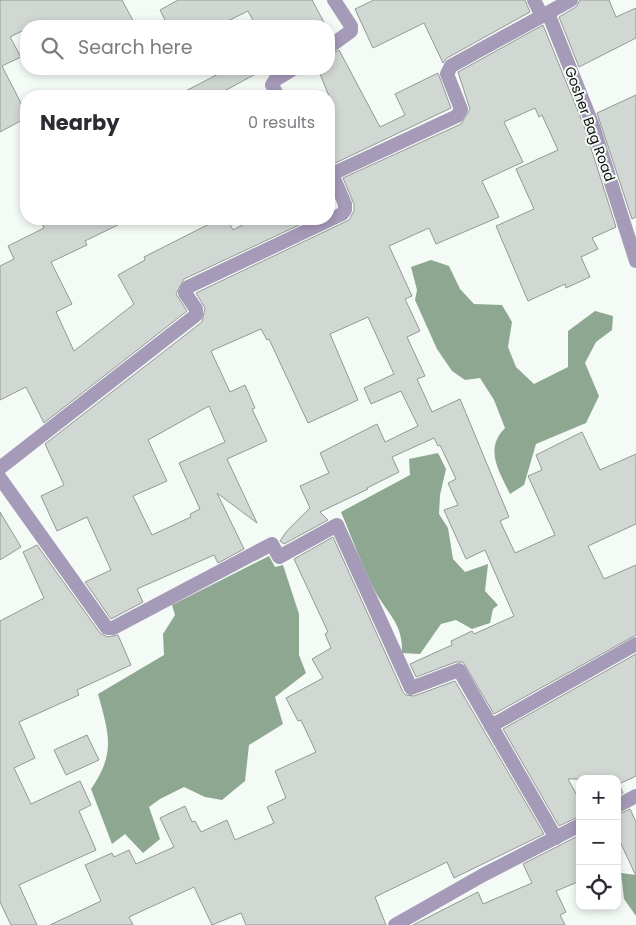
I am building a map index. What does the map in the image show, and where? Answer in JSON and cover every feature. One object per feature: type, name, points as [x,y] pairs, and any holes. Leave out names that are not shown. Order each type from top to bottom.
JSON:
[{"type":"street","points":[[334,0],[351,26],[351,31],[335,43]]},
{"type":"street","name":"Gosher Bag Road","points":[[534,0],[545,15],[592,123],[636,261]]},
{"type":"street","points":[[335,170],[457,116],[461,109],[447,74],[451,66],[571,0]]},
{"type":"street","points":[[275,90],[272,85],[275,80],[283,75]]},
{"type":"street","points":[[335,183],[345,204],[345,210],[342,214],[335,217]]},
{"type":"street","points":[[0,468],[196,315],[196,309],[185,293],[188,287],[319,225]]},
{"type":"street","points":[[0,478],[106,628],[113,628],[272,544],[279,557],[337,525],[412,688],[459,670],[556,838]]},
{"type":"street","points":[[491,726],[636,644]]},
{"type":"street","points":[[621,804],[636,796]]},
{"type":"street","points":[[395,925],[576,827]]},
{"type":"shaded area","points":[[431,260],[449,266],[460,289],[474,304],[502,305],[512,322],[508,347],[516,367],[534,384],[568,367],[568,331],[595,311],[613,316],[612,330],[596,342],[585,363],[599,396],[586,423],[536,444],[524,485],[510,494],[498,469],[494,452],[495,444],[505,428],[494,400],[480,378],[465,380],[452,371],[437,349],[415,300],[417,290],[411,267]]},
{"type":"shaded area","points":[[438,453],[446,469],[440,495],[439,514],[448,528],[453,559],[465,572],[488,564],[485,591],[498,605],[493,609],[490,623],[472,629],[456,620],[441,624],[420,654],[402,653],[400,634],[394,620],[370,581],[341,512],[410,475],[409,459]]},
{"type":"shaded area","points":[[269,556],[275,567],[283,565],[299,614],[299,655],[306,673],[275,697],[283,724],[249,745],[245,781],[222,800],[205,797],[184,787],[149,807],[160,839],[143,853],[125,834],[112,844],[91,789],[104,765],[108,743],[98,694],[164,655],[163,634],[175,615],[172,605]]},
{"type":"shaded area","points":[[621,873],[636,875],[636,916],[624,899]]},
{"type":"building","points":[[0,0],[122,0],[133,20],[20,20],[20,32],[10,37],[20,57],[2,66],[20,101],[20,121],[0,132]]},
{"type":"building","points":[[178,0],[312,0],[323,20],[253,20],[248,11],[230,20],[165,20],[160,10]]},
{"type":"building","points":[[374,0],[525,0],[530,12],[447,58],[443,63],[424,23],[373,48],[355,9]]},
{"type":"building","points":[[580,0],[609,0],[616,17],[636,8],[636,38],[579,67],[559,17],[576,7]]},
{"type":"building","points":[[543,25],[584,126],[616,227],[592,238],[598,249],[581,257],[590,277],[566,288],[565,284],[528,301],[496,226],[534,209],[516,169],[558,150],[542,115],[539,117],[535,108],[504,122],[523,162],[482,181],[499,217],[436,244],[429,228],[389,246],[412,296],[405,299],[420,331],[407,337],[425,376],[417,379],[432,412],[460,399],[509,517],[500,521],[515,553],[555,535],[528,476],[542,470],[536,455],[582,432],[600,470],[636,454],[636,524],[588,546],[604,579],[636,565],[636,635],[494,714],[463,662],[456,662],[416,677],[410,664],[452,645],[451,641],[472,631],[474,634],[514,616],[485,550],[466,559],[444,510],[458,505],[448,483],[456,479],[440,445],[438,446],[434,438],[392,457],[399,472],[320,512],[328,520],[284,544],[280,541],[286,532],[310,508],[300,486],[329,473],[320,453],[377,424],[385,442],[418,426],[401,391],[371,404],[364,388],[394,374],[368,317],[330,334],[358,400],[308,423],[269,339],[267,340],[261,329],[211,351],[230,392],[245,385],[255,408],[252,409],[267,441],[227,459],[257,523],[217,493],[244,549],[218,563],[214,555],[137,589],[143,602],[111,619],[85,582],[111,570],[87,517],[57,531],[41,496],[64,485],[45,444],[202,322],[205,308],[196,293],[349,220],[354,211],[354,204],[343,178],[461,124],[470,109],[458,72]],"holes":[[[209,406],[225,442],[179,463],[200,509],[190,514],[191,517],[152,535],[133,496],[167,481],[148,440]]]},
{"type":"building","points":[[339,50],[380,127],[405,115],[395,94],[438,73],[451,108],[335,163],[335,90],[327,90],[320,75],[335,75],[335,52]]},
{"type":"building","points":[[216,75],[254,75],[226,90],[188,90]]},
{"type":"building","points":[[636,95],[636,217],[632,219],[597,113]]},
{"type":"building","points":[[43,225],[118,225],[85,241],[87,245],[51,262],[72,304],[56,312],[74,351],[134,304],[118,275],[145,260],[144,257],[207,225],[230,225],[233,230],[243,225],[299,225],[184,279],[176,294],[187,311],[44,423],[26,387],[0,400],[0,266],[14,259],[8,246],[44,228]]},
{"type":"building","points":[[0,512],[21,547],[0,560]]},
{"type":"building","points":[[333,537],[403,692],[406,695],[414,696],[455,681],[544,834],[454,878],[447,862],[375,897],[386,925],[246,925],[241,913],[212,925],[194,887],[129,917],[133,925],[50,925],[101,901],[85,865],[112,853],[114,857],[129,850],[136,864],[174,847],[160,818],[185,806],[192,822],[195,821],[201,832],[227,820],[235,840],[274,823],[267,807],[286,798],[275,771],[316,752],[301,720],[298,721],[286,698],[323,678],[312,659],[331,648],[325,634],[328,632],[294,559]]},
{"type":"building","points":[[37,545],[100,633],[107,637],[118,635],[131,665],[77,690],[79,695],[19,722],[35,758],[14,768],[31,804],[80,781],[91,805],[79,811],[96,850],[19,885],[37,925],[11,925],[0,902],[0,621],[44,598],[23,552]]},
{"type":"building","points":[[636,654],[636,776],[621,783],[621,775],[576,775],[576,779],[568,779],[576,794],[576,818],[559,826],[503,729]]},
{"type":"building","points":[[87,735],[99,760],[66,775],[54,750]]},
{"type":"building","points":[[630,809],[636,822],[636,876],[621,844],[621,813]]},
{"type":"building","points":[[576,837],[576,883],[556,891],[566,912],[560,915],[565,925],[413,925],[478,892],[483,904],[532,883],[523,864]]}]
